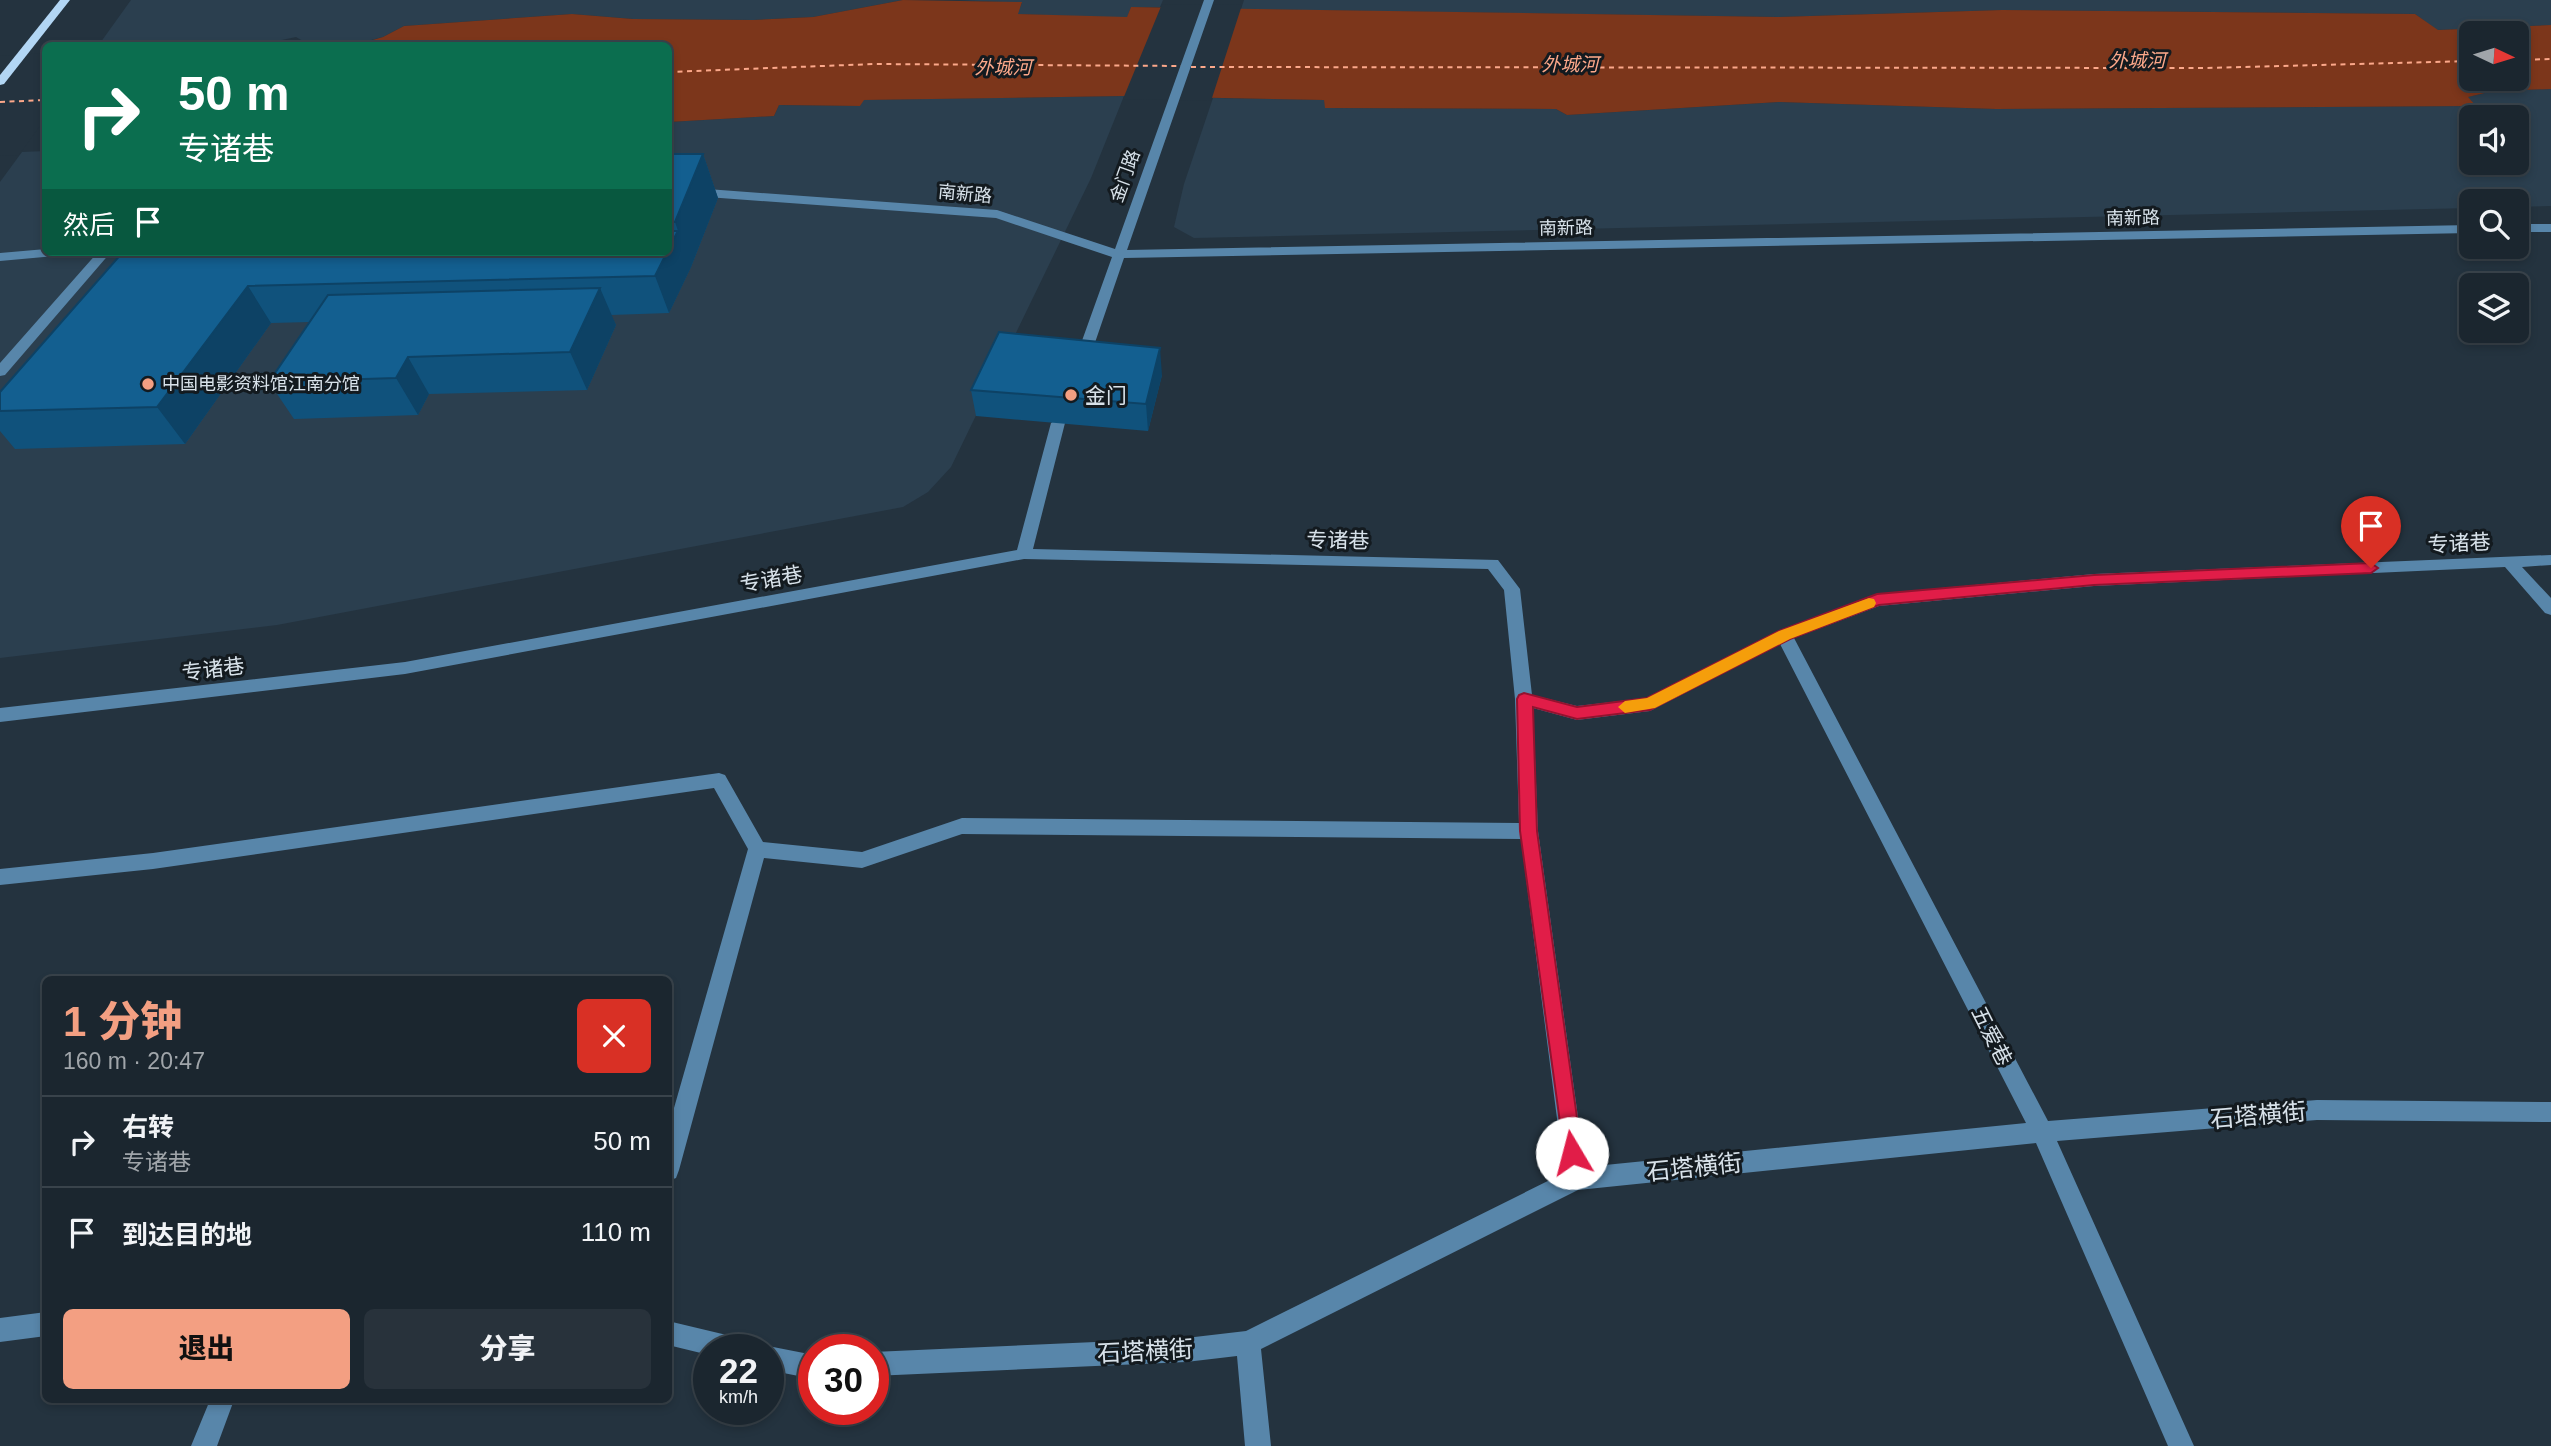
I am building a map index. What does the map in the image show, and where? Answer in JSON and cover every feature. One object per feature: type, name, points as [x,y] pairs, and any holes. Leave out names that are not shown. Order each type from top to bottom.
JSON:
[{"type":"main road","points":[[0,82],[65,0]]},
{"type":"street","name":"金门路","points":[[1080,366],[1209,0]]},
{"type":"street","name":"南新路","points":[[672,194],[707,193],[997,214],[1118,254],[2459,229]]},
{"type":"street","points":[[2529,228],[2551,228]]},
{"type":"street","points":[[0,257],[42,253]]},
{"type":"street","points":[[0,372],[102,256]]},
{"type":"street","points":[[1024,554],[1058,423]]},
{"type":"street","name":"专诸巷","points":[[0,715],[405,667],[1024,554],[1492,564],[1512,589],[1524,699],[1577,713],[1650,704],[1784,635],[1877,600],[2094,580],[2551,560]]},
{"type":"street","points":[[2509,562],[2551,610]]},
{"type":"street","name":"五爱巷","points":[[1784,635],[2042,1132],[2181,1446]]},
{"type":"street","points":[[1524,699],[1529,831],[1576,1179]]},
{"type":"street","points":[[0,877],[153,861],[719,779],[757,849],[672,1156]]},
{"type":"street","points":[[757,849],[862,860],[962,826],[1529,831]]},
{"type":"street","name":"石塔横街","points":[[889,1363],[1186,1350],[1248,1343],[1576,1179],[2042,1132],[2316,1110],[2551,1112]]},
{"type":"street","points":[[0,1330],[42,1325]]},
{"type":"street","points":[[672,1334],[693,1339]]},
{"type":"street","points":[[1248,1343],[1258,1446]]},
{"type":"street","points":[[204,1446],[221,1403]]},
{"type":"shaded area","points":[[131,0],[903,0],[813,17],[753,20],[633,19],[572,14],[404,26],[383,37],[364,42],[305,42],[296,37],[272,42],[101,42]]},
{"type":"shaded area","points":[[958,0],[1163,0],[1160,7],[1131,7],[1127,18],[1017,14],[1022,3]]},
{"type":"shaded area","points":[[1244,0],[2551,0],[2551,25],[2529,26],[2529,21],[2459,21],[2459,29],[2437,30],[2415,14],[2002,10],[1778,17],[1241,9]]},
{"type":"shaded area","points":[[2551,89],[2551,206],[2529,207],[2529,189],[2459,189],[2459,208],[1194,238],[1174,227],[1184,184],[1213,98],[1324,100],[1326,108],[1556,109],[1567,115],[1779,102],[1996,109],[2459,106],[2459,175],[2529,175],[2529,105],[2474,105],[2467,97],[2493,91]]},
{"type":"shaded area","points":[[1124,96],[1091,178],[951,467],[928,492],[903,507],[277,625],[0,658],[0,182],[22,152],[42,151],[42,256],[672,256],[672,122],[774,116],[779,105],[860,106],[863,100]]},
{"type":"water","name":"外城河","points":[[903,0],[1022,2],[1018,14],[1127,17],[1131,7],[1778,17],[2002,10],[2415,14],[2438,30],[2459,29],[2459,91],[2493,91],[2468,97],[2475,105],[2459,106],[1996,109],[1779,102],[1567,115],[1556,109],[1325,108],[1324,100],[1124,96],[864,100],[860,106],[779,105],[774,116],[672,122],[672,42],[366,42],[404,26],[572,14],[633,19],[753,20],[813,17]]},
{"type":"water","points":[[2551,25],[2551,89],[2529,90],[2529,26]]},
{"type":"pier","points":[[1162,4],[1242,5],[1211,101],[1123,99]]},
{"type":"pier","points":[[42,53],[42,123],[19,155],[0,156],[0,56]]},
{"type":"building","points":[[672,154],[703,154],[675,222],[672,222]]},
{"type":"building","points":[[672,231],[678,231],[672,242]]},
{"type":"building","points":[[119,256],[665,256],[655,276],[248,286],[157,407],[0,411],[0,392]]},
{"type":"building","points":[[600,288],[570,352],[408,357],[396,378],[269,382],[328,295]]},
{"type":"building","points":[[999,332],[1160,348],[1146,404],[971,390]]},
{"type":"ferry route","points":[[2529,60],[2551,59]]},
{"type":"ferry route","points":[[1191,67],[2207,68],[2459,61]]},
{"type":"ferry route","points":[[672,72],[874,64],[1182,66]]},
{"type":"ferry route","points":[[0,102],[42,100]]},
{"type":"slow traffic","points":[[1625,707],[1650,704],[1784,635],[1869,603]]},
{"type":"place","name":"中国电影资料馆江南分馆","points":[[148,384]]},
{"type":"place","name":"金门","points":[[1071,395]]},
{"type":"route","points":[[1572,1153],[1529,831],[1524,699],[1577,713],[1650,704],[1784,635],[1877,600],[2094,580],[2371,568]]}]
